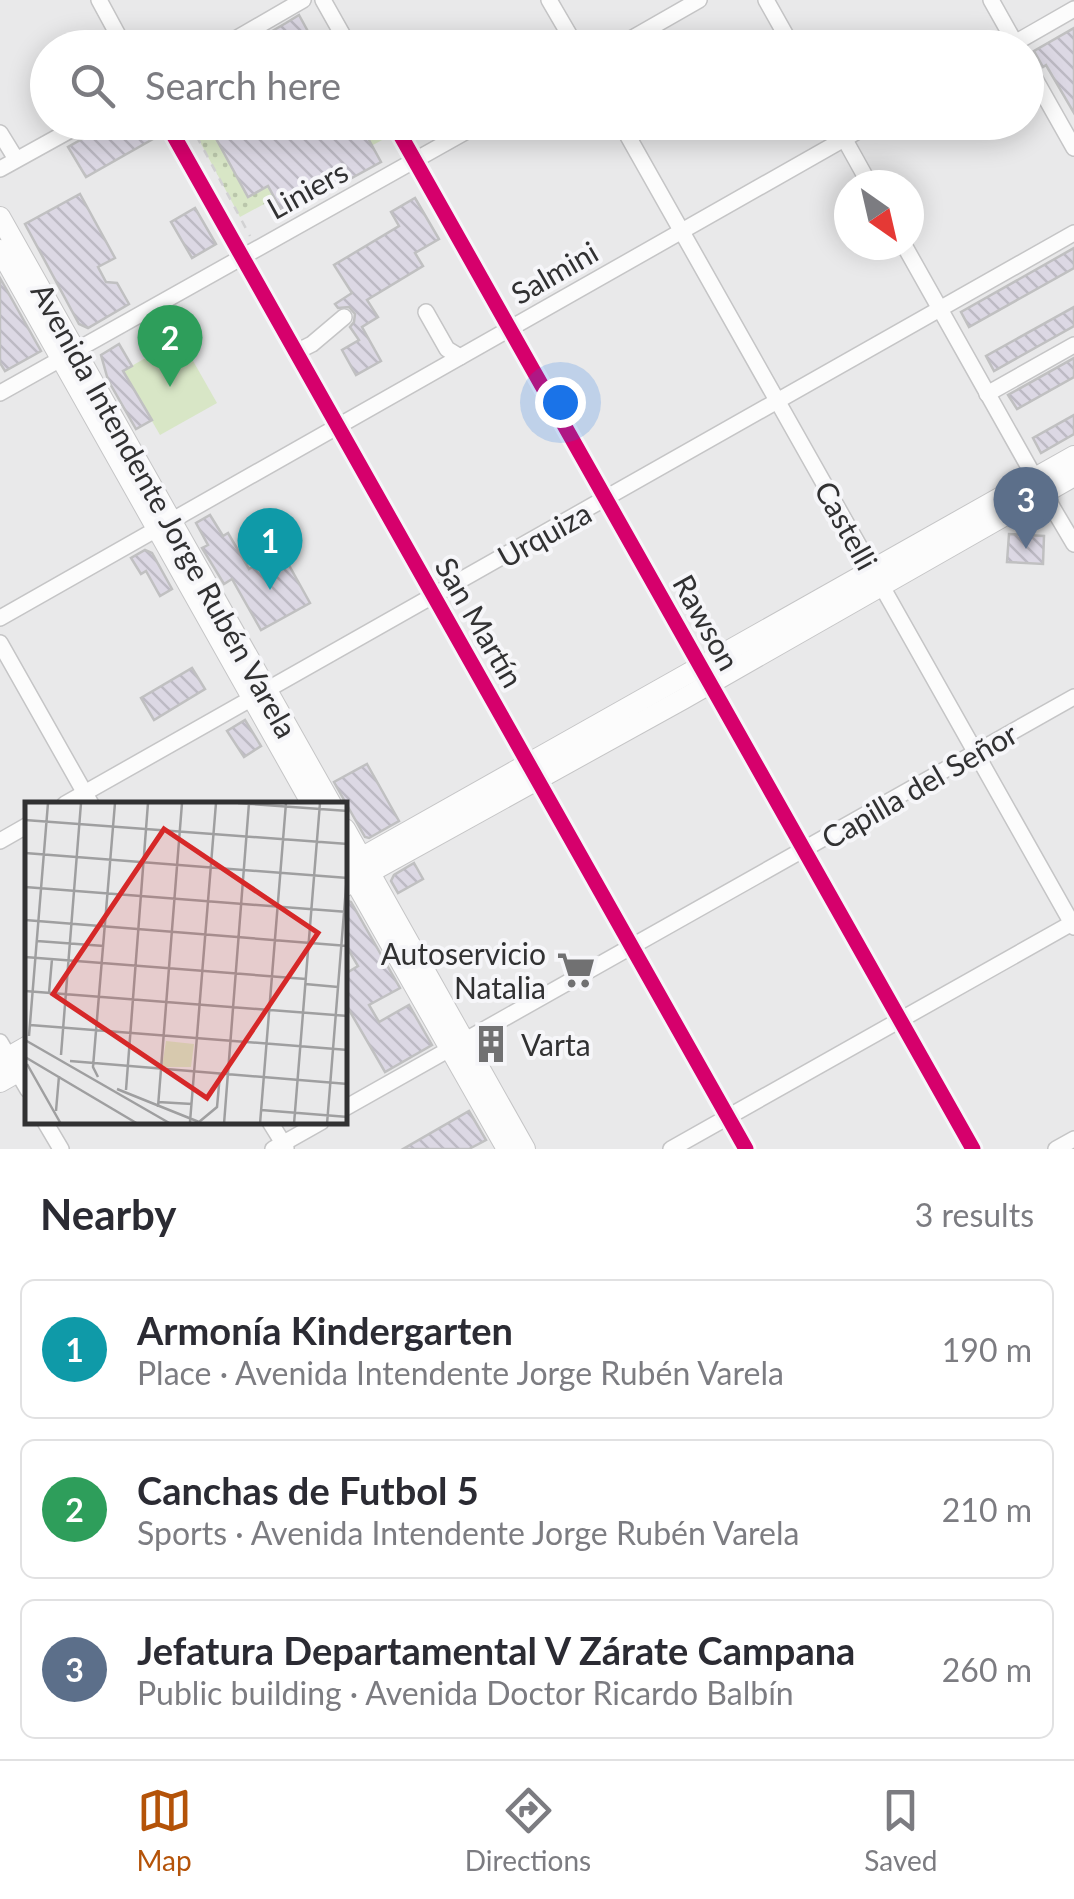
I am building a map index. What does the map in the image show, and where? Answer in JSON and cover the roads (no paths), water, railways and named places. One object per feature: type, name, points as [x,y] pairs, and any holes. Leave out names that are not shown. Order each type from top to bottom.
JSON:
[{"type":"main road","name":"Avenida Intendente Jorge Rubén Varela","points":[[0,217],[68,354],[164,525],[259,693],[330,802]]},
{"type":"main road","name":"Avenida Intendente Jorge Rubén Varela","points":[[0,250],[68,354]]},
{"type":"main road","points":[[525,1149],[352,870],[1040,485],[1074,456]]},
{"type":"main road","points":[[1040,485],[1074,476]]},
{"type":"main road","name":"Avenida Intendente Jorge Rubén Varela","points":[[259,693],[311,802]]},
{"type":"main road","points":[[457,1045],[506,1149]]},
{"type":"street","points":[[99,0],[115,30]]},
{"type":"street","points":[[252,30],[304,0]]},
{"type":"street","points":[[323,0],[340,30]]},
{"type":"street","points":[[550,0],[568,30]]},
{"type":"street","points":[[646,30],[699,0]]},
{"type":"street","points":[[766,0],[783,30]]},
{"type":"street","points":[[991,0],[1005,30]]},
{"type":"street","points":[[1039,30],[1074,9]]},
{"type":"street","points":[[1044,95],[1074,148]]},
{"type":"street","points":[[0,133],[16,160]]},
{"type":"street","points":[[0,169],[52,140]]},
{"type":"street","name":"San Martín","points":[[176,140],[746,1149]]},
{"type":"street","name":"Rawson","points":[[402,140],[972,1149]]},
{"type":"street","name":"Liniers","points":[[0,393],[452,140]]},
{"type":"street","name":"Castelli","points":[[630,140],[1073,924]]},
{"type":"street","points":[[844,140],[861,170]]},
{"type":"street","name":"Salmini","points":[[0,618],[844,140]]},
{"type":"street","name":"Urquiza","points":[[88,798],[259,693],[1074,233]]},
{"type":"street","points":[[912,260],[1074,544]]},
{"type":"street","points":[[426,312],[448,348],[460,357]]},
{"type":"street","points":[[296,352],[344,317]]},
{"type":"street","points":[[987,394],[1074,345]]},
{"type":"street","points":[[0,643],[88,798]]},
{"type":"street","name":"Capilla del Señor","points":[[348,1106],[1074,697]]},
{"type":"street","points":[[0,841],[25,827]]},
{"type":"street","points":[[671,1149],[1073,924]]},
{"type":"street","points":[[46,1124],[60,1149]]},
{"type":"street","points":[[280,1147],[318,1124]]},
{"type":"street","points":[[1056,1149],[1074,1139]]},
{"type":"place","name":"Canchas de Futbol 5","points":[[170,387]]},
{"type":"place","name":"Jefatura Departamental V Zárate Campana","points":[[1026,549]]},
{"type":"place","name":"Armonía Kindergarten","points":[[270,590]]},
{"type":"place","name":"Autoservicio Natalia","points":[[576,970]]},
{"type":"place","name":"Varta","points":[[491,1044]]}]
